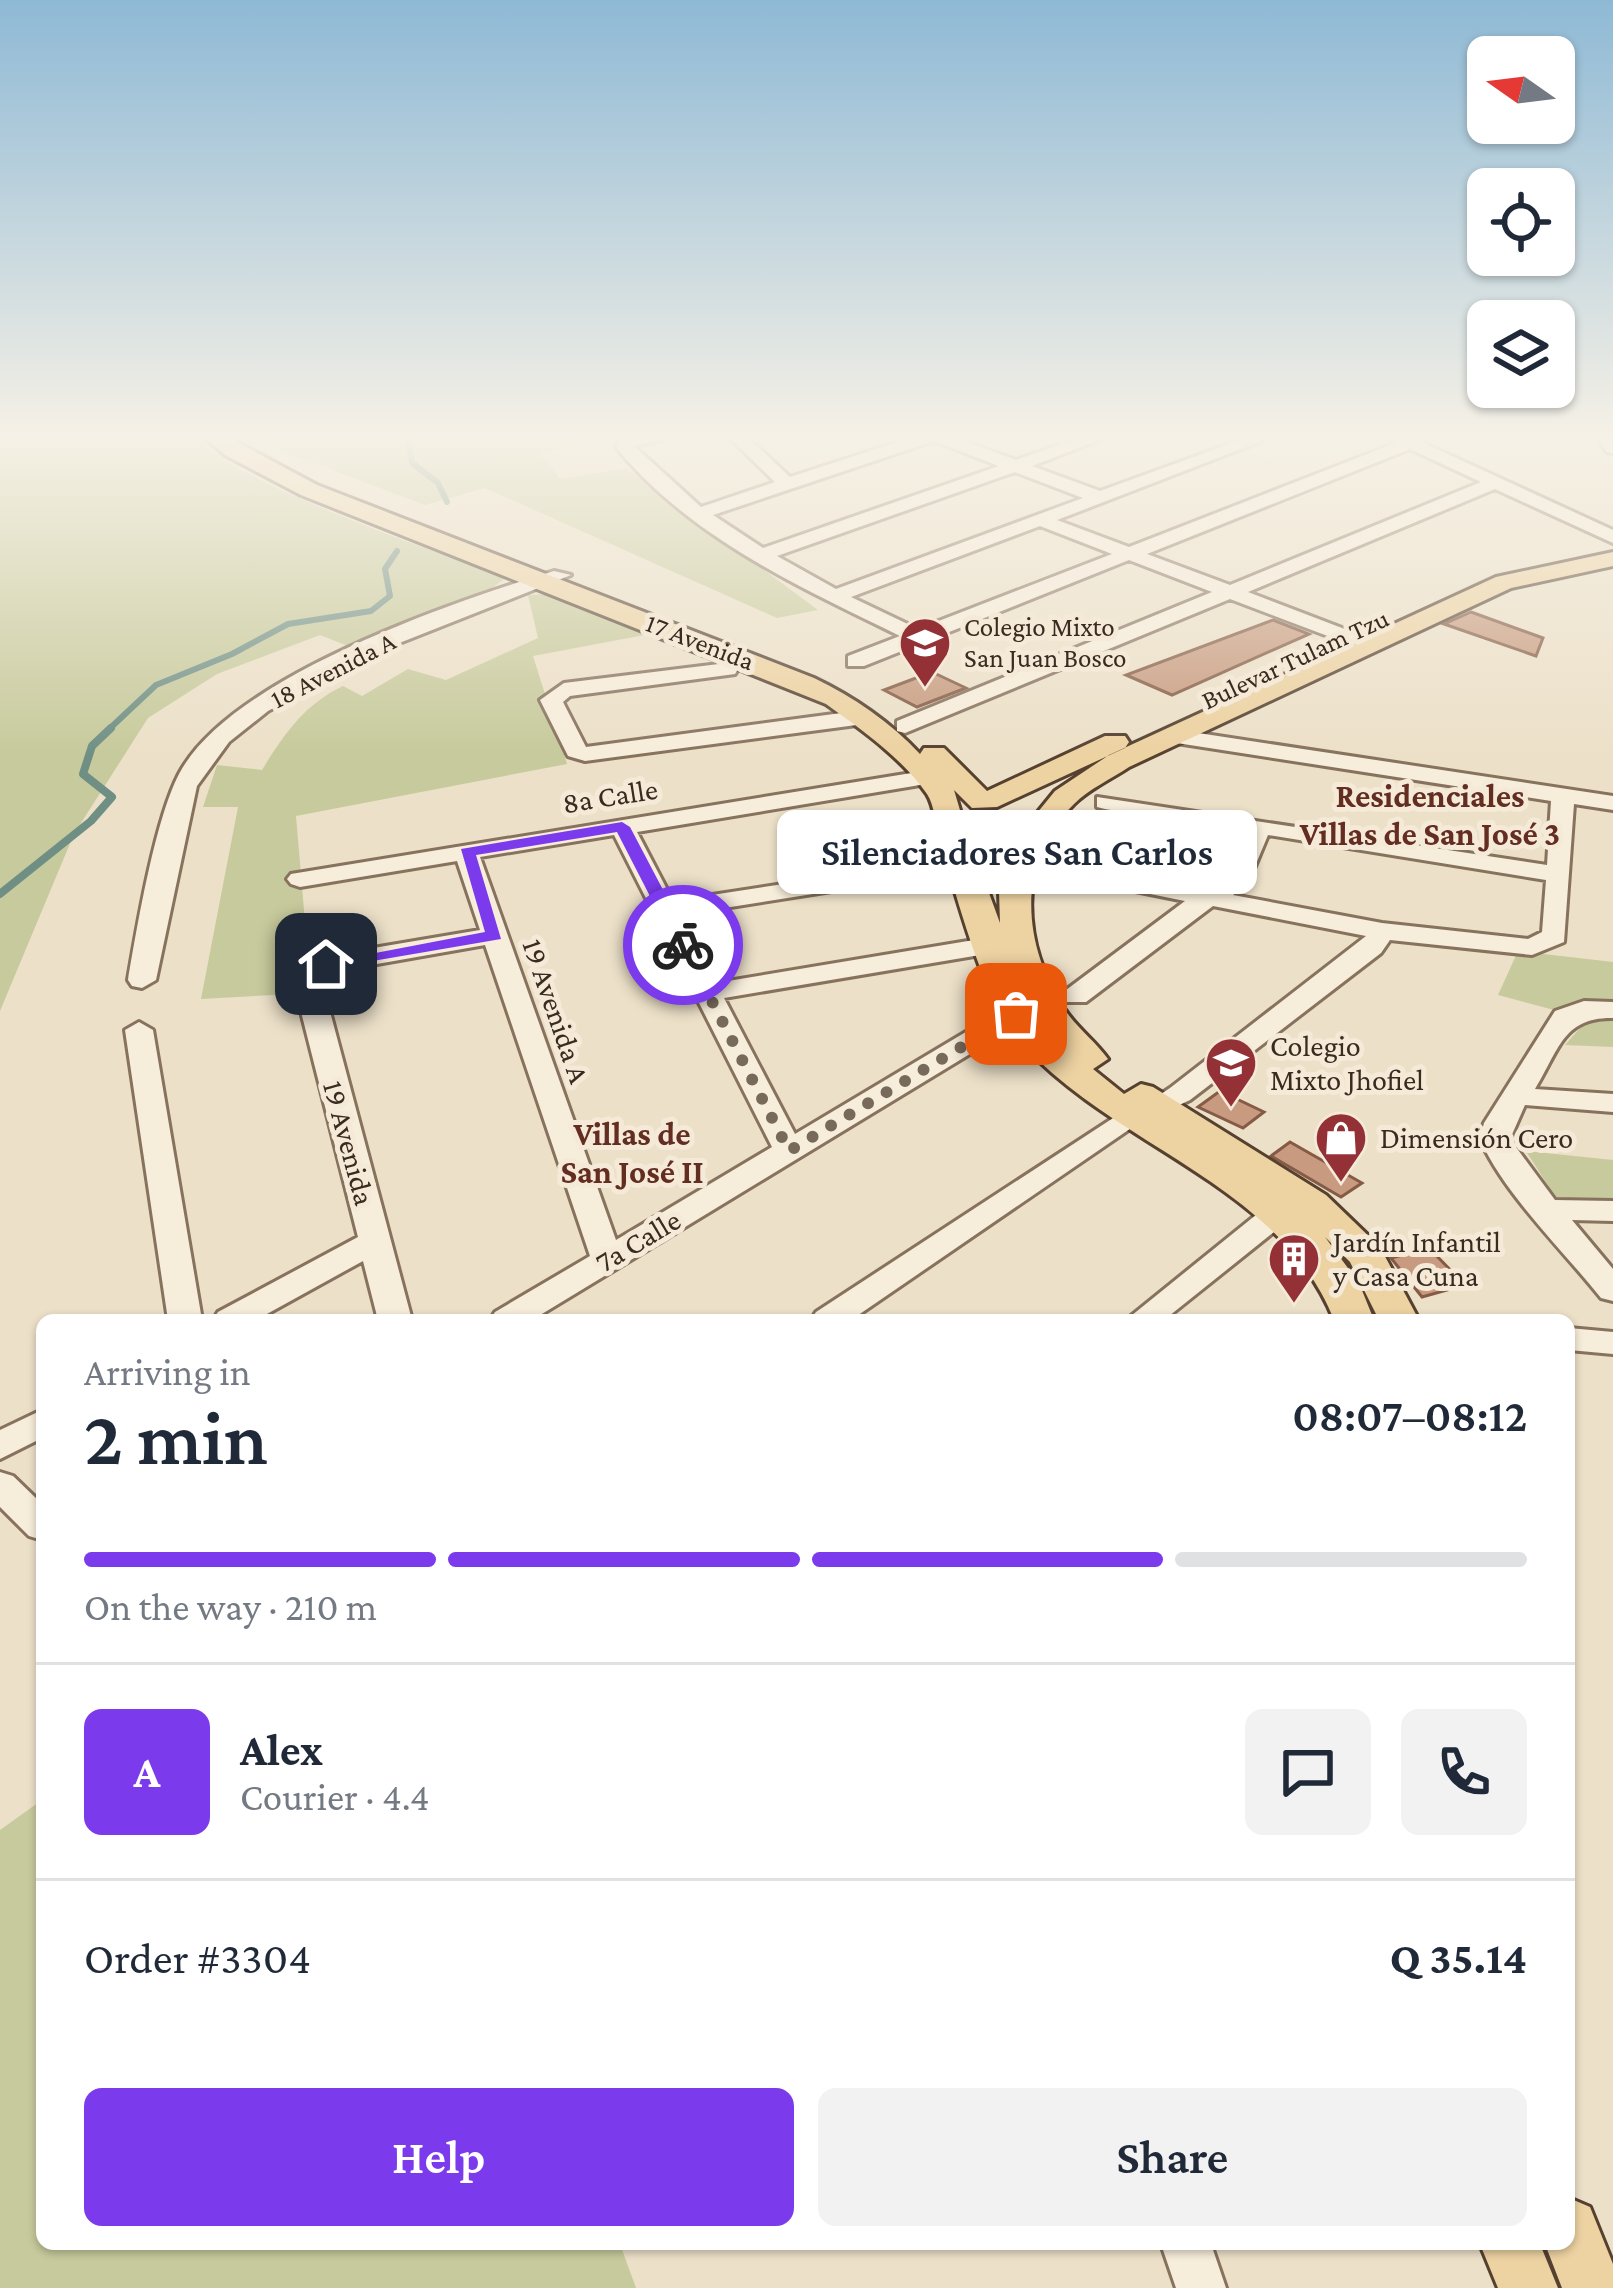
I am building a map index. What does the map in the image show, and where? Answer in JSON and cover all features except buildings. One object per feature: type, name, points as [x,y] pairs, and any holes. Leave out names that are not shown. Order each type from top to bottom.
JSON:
[{"type":"main road","name":"17 Avenida","points":[[424,542],[509,580],[551,577],[818,677],[905,726],[984,802]]},
{"type":"main road","name":"17 Avenida","points":[[468,542],[806,684],[864,717],[930,777],[944,796],[1016,1014],[1040,1042],[1144,1111],[1278,1213],[1309,1242],[1339,1283],[1352,1314]]},
{"type":"main road","name":"Bulevar Tulam Tzu","points":[[1040,844],[1065,796],[1119,761],[1401,620],[1480,574],[1613,548]]},
{"type":"main road","name":"Bulevar Tulam Tzu","points":[[1401,620],[1504,582],[1613,559]]},
{"type":"main road","name":"Bulevar Tulam Tzu","points":[[955,837],[984,802],[1359,640]]},
{"type":"main road","points":[[955,837],[987,847],[1040,844],[1028,809],[984,802]]},
{"type":"main road","name":"17 Avenida","points":[[1040,844],[1014,896],[1016,933],[1042,1001],[1085,1055],[1144,1111],[1313,1203],[1366,1256],[1396,1314]]},
{"type":"main road","points":[[1575,2244],[1592,2288]]},
{"type":"main road","points":[[1512,2250],[1528,2288]]},
{"type":"street","points":[[744,542],[834,596],[918,638]]},
{"type":"street","points":[[764,554],[799,542]]},
{"type":"street","points":[[834,596],[982,542]]},
{"type":"street","points":[[1098,542],[1359,640]]},
{"type":"street","points":[[856,661],[1163,542]]},
{"type":"street","points":[[905,726],[1353,542]]},
{"type":"street","name":"18 Avenida A","points":[[142,980],[154,902],[191,771],[219,736],[292,685],[509,580]]},
{"type":"street","points":[[728,669],[554,693],[551,700],[576,751],[585,754],[864,717]]},
{"type":"street","points":[[1172,736],[1613,803]]},
{"type":"street","name":"8a Calle","points":[[300,879],[930,777]]},
{"type":"street","points":[[1040,844],[1212,896],[1382,931],[1540,946],[1555,937],[1563,796]]},
{"type":"street","points":[[1105,802],[1558,874]]},
{"type":"street","points":[[622,827],[789,1151]]},
{"type":"street","points":[[1076,995],[1235,883],[1259,827]]},
{"type":"street","points":[[665,910],[955,837]]},
{"type":"street","name":"19 Avenida A","points":[[466,852],[607,1260]]},
{"type":"street","points":[[837,1314],[1144,1111],[1180,1094],[1372,947],[1382,931]]},
{"type":"street","name":"19 Avenida","points":[[393,1314],[305,976],[311,968],[495,935]]},
{"type":"street","points":[[708,993],[992,945]]},
{"type":"street","points":[[1613,1010],[1576,1011],[1565,1017],[1498,1123],[1495,1139],[1502,1157],[1613,1291]]},
{"type":"street","name":"7a Calle","points":[[517,1314],[1016,1014]]},
{"type":"street","points":[[139,1030],[184,1314]]},
{"type":"street","points":[[1516,1096],[1613,1103]]},
{"type":"street","points":[[1545,1209],[1613,1211]]},
{"type":"street","points":[[1156,1314],[1278,1213]]},
{"type":"street","points":[[241,1314],[375,1241]]},
{"type":"street","points":[[1575,1339],[1613,1342]]},
{"type":"street","points":[[0,1445],[36,1425]]},
{"type":"street","points":[[0,1485],[36,1520]]},
{"type":"street","points":[[1188,2250],[1201,2288]]},
{"type":"green space","points":[[0,542],[408,542],[504,579],[487,592],[358,650],[320,635],[217,674],[148,718],[74,834],[0,1011]]},
{"type":"green space","points":[[606,542],[726,542],[818,610],[777,618]]},
{"type":"green space","points":[[550,594],[650,634],[533,656],[567,764],[296,816],[311,993],[201,999],[238,807],[203,807],[217,765],[262,770],[296,721],[343,686],[362,696],[408,669],[446,680],[538,638],[528,595]]},
{"type":"green space","points":[[995,809],[1015,812],[1029,826],[1021,836],[990,840],[967,830],[969,816]]},
{"type":"green space","points":[[1518,951],[1613,962],[1613,1047],[1565,1045],[1588,1019],[1498,995]]},
{"type":"green space","points":[[1526,1151],[1613,1160],[1613,1203],[1557,1200]]},
{"type":"green space","points":[[36,1804],[36,2250],[622,2250],[636,2288],[0,2288],[0,1830]]},
{"type":"waterway","points":[[107,731],[156,685],[232,654],[288,624],[371,611],[390,596],[385,569],[397,551]]},
{"type":"waterway","points":[[0,894],[91,821],[112,797],[83,774],[92,746],[111,728]]},
{"type":"way so far","points":[[683,945],[789,1151],[1016,1014]]},
{"type":"place","name":"Colegio Mixto San Juan Bosco","points":[[925,689]]},
{"type":"place","name":"Silenciadores San Carlos","points":[[1016,1014]]},
{"type":"place","name":"Colegio Mixto Jhofiel","points":[[1231,1109]]},
{"type":"place","name":"Dimensión Cero","points":[[1341,1184]]},
{"type":"place","name":"Jardín Infantil y Casa Cuna","points":[[1294,1305]]},
{"type":"district","name":"Residenciales Villas de San José 3","points":[[1430,814]]},
{"type":"district","name":"Villas de San José II","points":[[632,1152]]},
{"type":"route","points":[[326,964],[495,935],[466,852],[622,827],[683,945]]}]
